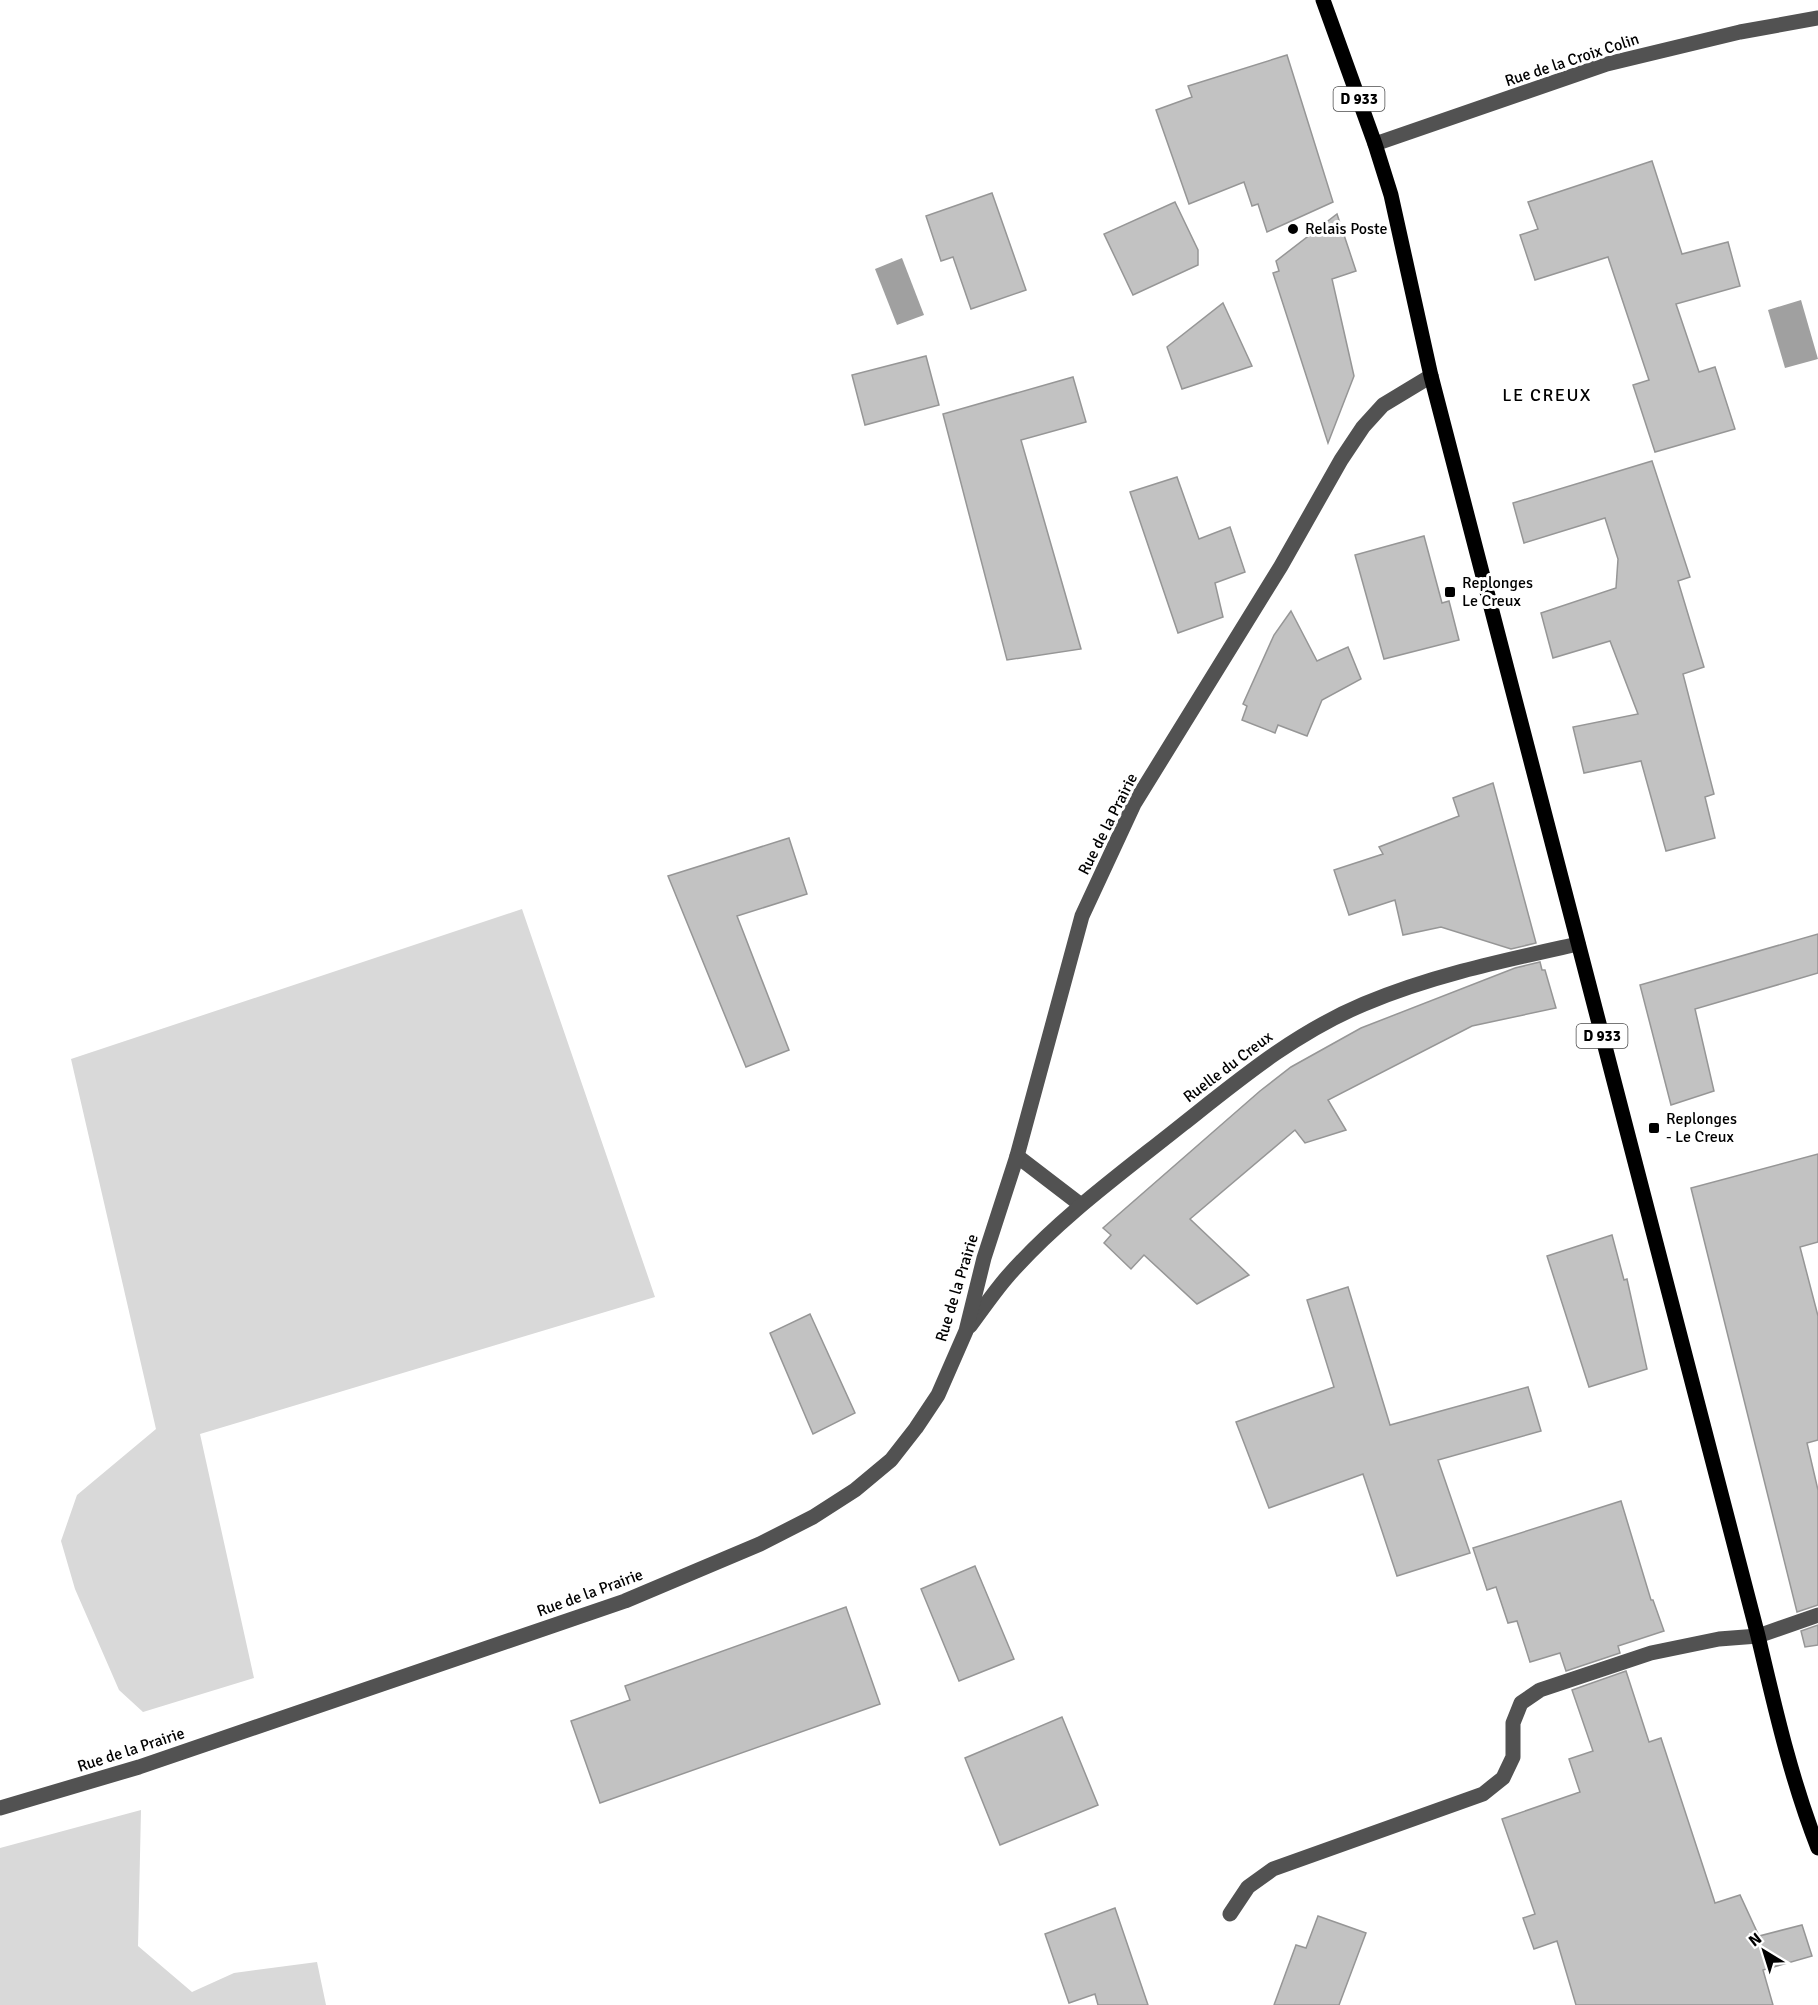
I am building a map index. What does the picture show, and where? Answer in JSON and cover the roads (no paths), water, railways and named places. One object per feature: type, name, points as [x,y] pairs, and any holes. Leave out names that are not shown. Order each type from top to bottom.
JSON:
[{"type":"main road","name":"D 933","points":[[1323,0],[1375,144],[1398,220],[1431,376],[1758,1636],[1780,1730],[1804,1812],[1818,1848]]},
{"type":"street","name":"Rue de la Croix Colin","points":[[1375,144],[1607,64],[1740,32],[1818,18]]},
{"type":"street","name":"Rue de la Prairie","points":[[0,1808],[139,1767],[625,1601],[760,1544],[813,1517],[855,1490],[891,1460],[938,1395],[966,1331],[984,1258],[1017,1156],[1082,916],[1134,804],[1281,566],[1341,459],[1363,427],[1383,405],[1431,376]]},
{"type":"street","name":"Ruelle du Creux","points":[[966,1331],[1008,1276],[1081,1205],[1263,1061],[1301,1035],[1407,987],[1478,966],[1578,944]]},
{"type":"street","points":[[1017,1156],[1081,1205]]},
{"type":"street","points":[[1230,1914],[1248,1887],[1273,1869],[1483,1794],[1503,1779],[1513,1757],[1513,1723],[1521,1703],[1540,1689],[1651,1653],[1719,1639],[1758,1636],[1818,1615]]},
{"type":"place","name":"Relais Poste","points":[[1293,229]]},
{"type":"place","name":"Replonges Le Creux","points":[[1450,592]]},
{"type":"place","name":"Replonges - Le Creux","points":[[1654,1128]]},
{"type":"district","name":"LE CREUX","points":[[1547,395]]}]
